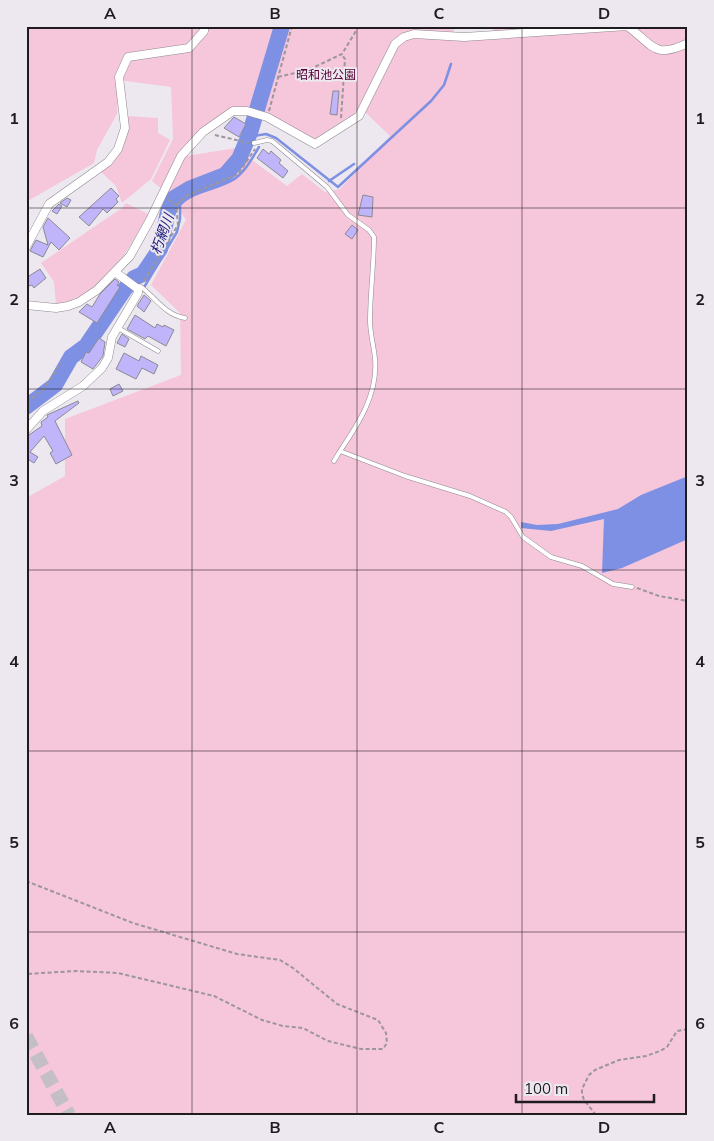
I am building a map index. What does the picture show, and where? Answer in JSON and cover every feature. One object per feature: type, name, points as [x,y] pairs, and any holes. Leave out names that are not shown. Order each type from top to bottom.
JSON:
[{"type":"street","points":[[26,247],[49,204],[108,162],[118,149],[125,128],[119,77],[128,57],[189,48],[204,31],[204,26]]},
{"type":"street","points":[[26,305],[56,308],[79,302],[97,290],[130,256],[181,156],[203,132],[233,111],[247,110],[267,117],[315,144],[359,116],[395,44],[404,37],[414,34],[464,37],[627,26],[649,46],[665,52],[688,43]]},
{"type":"street","points":[[26,430],[43,411],[83,386],[102,368],[108,358],[112,337],[119,329],[138,293],[137,286],[115,272]]},
{"type":"lane","points":[[255,143],[267,140],[272,141],[327,187],[348,215],[369,230],[374,237],[370,320],[371,342],[375,356],[374,380],[358,425],[334,461]]},
{"type":"lane","points":[[137,286],[158,300],[164,310],[176,317],[185,318]]},
{"type":"lane","points":[[119,329],[158,351]]},
{"type":"lane","points":[[340,450],[405,476],[470,496],[506,512],[523,537],[551,557],[582,566],[613,584],[632,587]]},
{"type":"path","points":[[267,117],[292,26]]},
{"type":"path","points":[[278,77],[308,70],[342,54],[359,26]]},
{"type":"path","points":[[340,128],[345,59],[342,54]]},
{"type":"path","points":[[203,132],[241,142]]},
{"type":"path","points":[[175,204],[186,196],[238,174],[247,162],[255,143]]},
{"type":"path","points":[[137,286],[173,236],[178,218],[175,204],[170,200]]},
{"type":"path","points":[[26,402],[43,390],[61,363]]},
{"type":"path","points":[[632,587],[659,596],[688,600]]},
{"type":"path","points":[[26,881],[133,923],[237,954],[280,960],[293,968],[337,1004],[378,1020],[385,1031],[387,1043],[383,1049],[362,1049],[328,1042],[303,1028],[284,1026],[262,1020],[214,996],[118,973],[76,971],[26,974]]},
{"type":"path","points":[[596,1115],[584,1100],[582,1094],[582,1089],[589,1075],[595,1070],[619,1060],[653,1054],[666,1047],[677,1031],[688,1030]]},
{"type":"green space","name":"昭和池公園","points":[[26,26],[278,26],[251,114],[231,111],[206,127],[186,156],[236,148],[287,186],[302,174],[325,192],[340,189],[390,136],[365,112],[373,97],[364,103],[348,120],[315,139],[299,133],[264,112],[277,71],[273,69],[286,26],[454,26],[453,40],[493,39],[493,26],[567,26],[565,32],[628,30],[655,52],[668,53],[688,47],[688,1115],[26,1115],[26,498],[65,476],[65,419],[181,375],[180,313],[151,285],[186,220],[167,193],[152,181],[173,139],[171,87],[118,80],[117,114],[97,150],[94,163],[26,202]]},
{"type":"green space","points":[[634,26],[688,26],[688,38],[671,46],[659,46],[647,39]]},
{"type":"green space","points":[[127,116],[158,118],[158,133],[170,140],[151,179],[122,203],[116,186],[99,170],[122,146],[127,133]]},
{"type":"green space","points":[[126,203],[148,214],[122,258],[101,282],[88,292],[56,305],[54,282],[41,263],[122,208]]},
{"type":"water","points":[[688,476],[688,539],[622,568],[602,573],[604,519],[551,531],[521,528],[521,522],[537,525],[558,524],[618,509],[641,495]]},
{"type":"building","points":[[333,91],[339,91],[337,115],[330,114]]},
{"type":"building","points":[[234,117],[246,124],[239,137],[224,128]]},
{"type":"building","points":[[263,149],[269,154],[271,151],[281,160],[279,163],[288,171],[283,178],[257,158]]},
{"type":"building","points":[[111,188],[119,196],[116,199],[118,202],[107,213],[103,209],[89,226],[79,217]]},
{"type":"building","points":[[363,195],[373,197],[372,217],[358,215]]},
{"type":"building","points":[[67,198],[71,200],[67,207],[60,203]]},
{"type":"building","points":[[59,204],[62,206],[57,214],[52,211]]},
{"type":"building","points":[[48,218],[70,238],[59,250],[51,242],[43,257],[30,251],[36,240],[48,245],[43,227]]},
{"type":"building","points":[[352,225],[358,230],[352,239],[345,234]]},
{"type":"building","points":[[40,269],[46,278],[34,288],[32,285],[29,286],[26,278]]},
{"type":"building","points":[[115,279],[119,282],[117,285],[120,287],[97,323],[79,312],[87,304],[92,307],[100,294]]},
{"type":"building","points":[[144,295],[151,301],[144,312],[137,306]]},
{"type":"building","points":[[135,315],[155,328],[157,324],[174,330],[166,346],[148,336],[145,339],[127,329]]},
{"type":"building","points":[[122,334],[129,339],[125,347],[117,343]]},
{"type":"building","points":[[99,338],[105,342],[103,356],[93,369],[81,362],[86,352],[89,353]]},
{"type":"building","points":[[124,353],[139,361],[141,356],[158,365],[154,374],[142,368],[136,379],[116,369]]},
{"type":"building","points":[[119,384],[123,391],[113,396],[110,389]]},
{"type":"building","points":[[78,401],[79,403],[55,421],[72,455],[56,464],[50,453],[53,451],[44,436],[30,452],[38,457],[34,463],[26,458],[26,437],[42,426],[41,422],[48,417],[47,415]]},
{"type":"waterway","name":"朽網川","points":[[26,407],[55,385],[71,357],[86,346],[124,290],[134,278],[143,274],[160,249],[168,212],[174,198],[189,189],[225,175],[239,159],[250,133],[282,26]]},
{"type":"waterway","points":[[248,137],[266,134],[276,138],[338,187],[431,101],[444,85],[451,64]]},
{"type":"waterway","points":[[143,289],[177,232],[180,219],[180,205],[191,197],[236,178],[247,166],[259,147]]},
{"type":"waterway","points":[[329,181],[354,164]]},
{"type":"tunnel","points":[[26,1036],[69,1115]]}]
